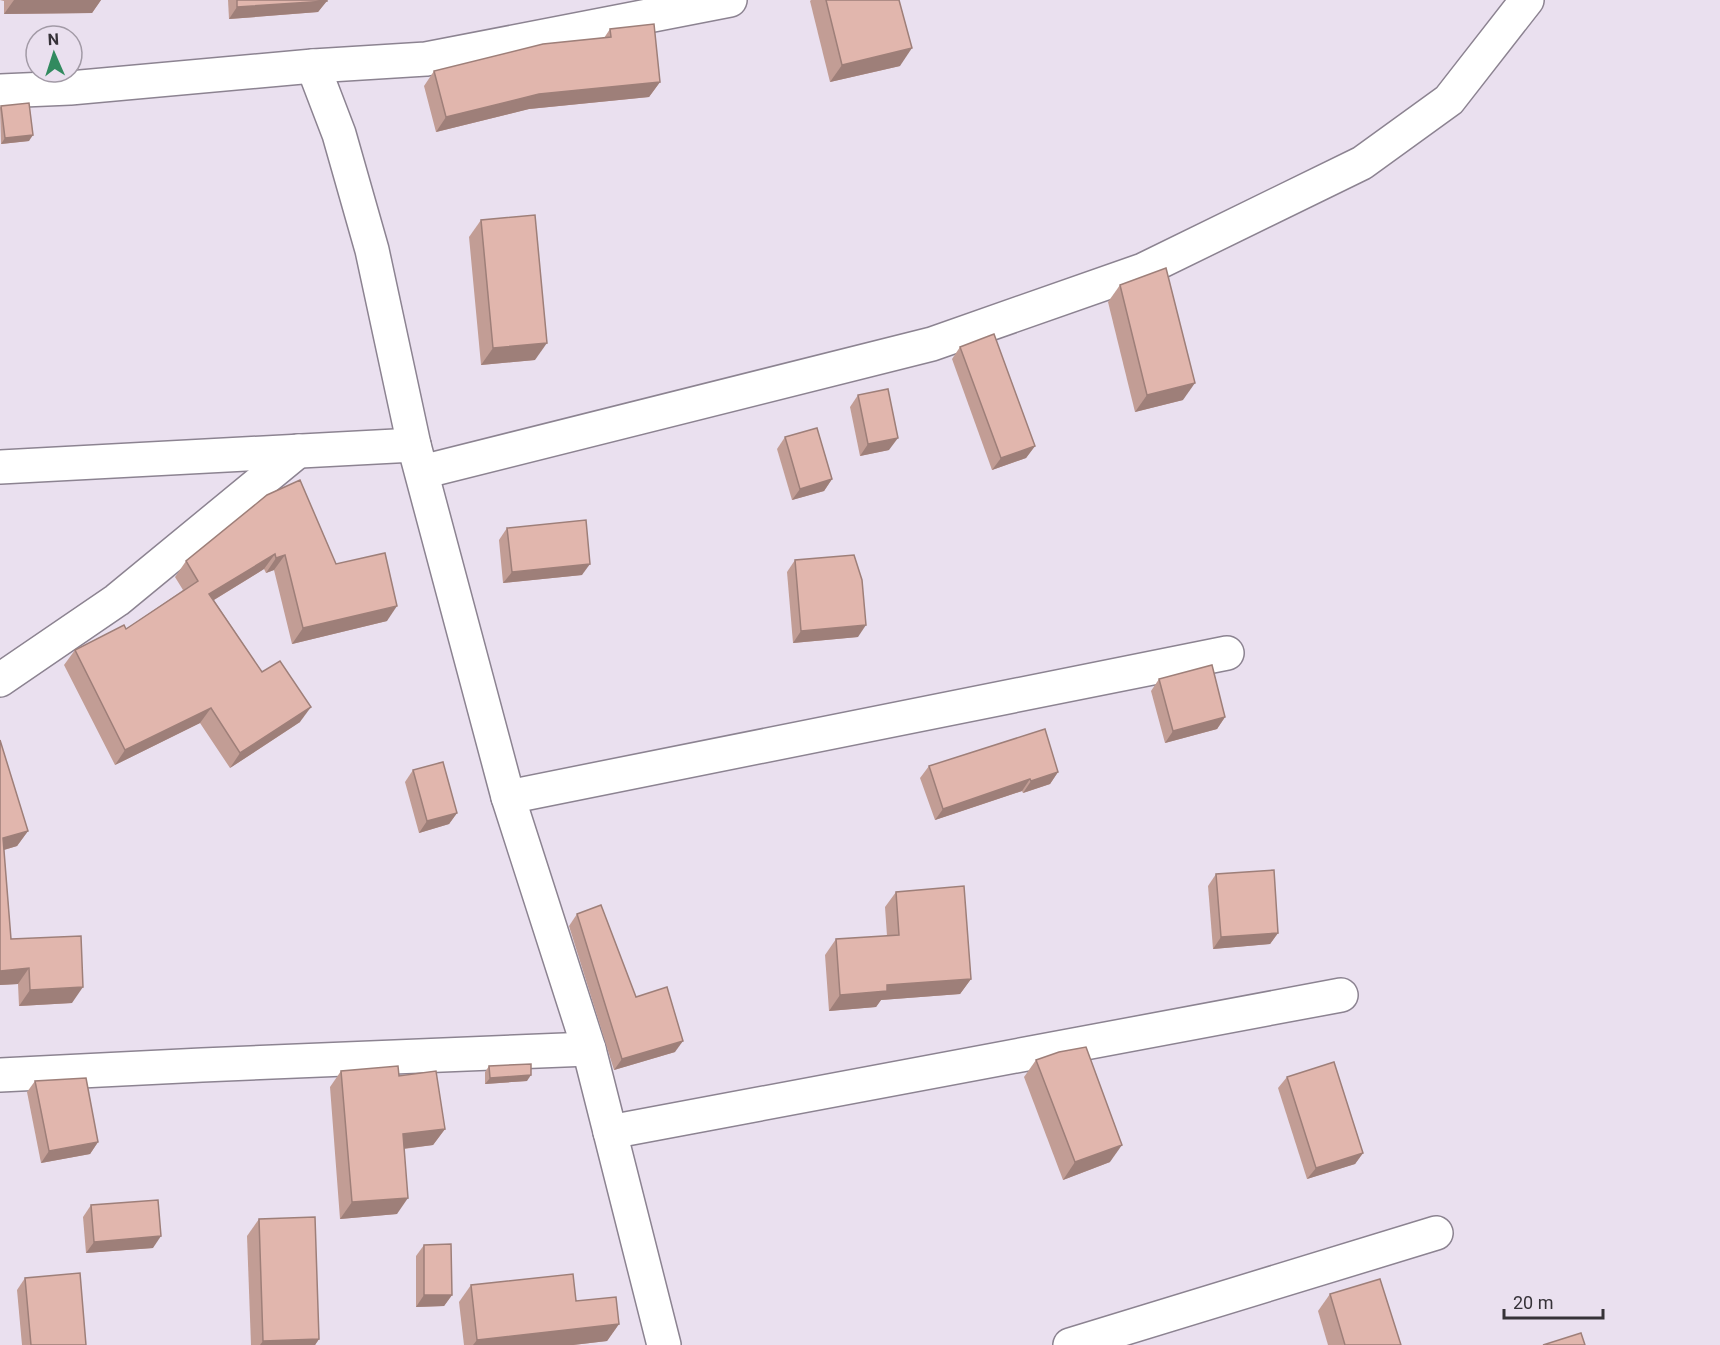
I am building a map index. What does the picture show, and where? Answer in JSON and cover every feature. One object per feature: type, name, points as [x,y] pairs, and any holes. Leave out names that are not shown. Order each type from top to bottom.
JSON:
[{"type":"street","points":[[0,92],[426,59],[730,0]]},
{"type":"street","points":[[0,467],[298,451],[418,459],[932,344],[1143,270],[1362,163],[1449,100],[1527,0]]},
{"type":"street","points":[[313,66],[339,134],[372,250],[418,459],[508,797],[590,1049],[664,1345]]},
{"type":"street","points":[[0,680],[117,600],[298,451]]},
{"type":"street","points":[[508,797],[1227,653]]},
{"type":"street","points":[[610,1132],[1341,995]]},
{"type":"street","points":[[0,1076],[590,1049]]},
{"type":"street","points":[[1070,1345],[1437,1233]]},
{"type":"building","points":[[237,0],[327,0],[327,1],[237,7]]},
{"type":"building","points":[[826,0],[899,0],[912,48],[842,65]]},
{"type":"building","points":[[654,24],[660,82],[539,94],[446,117],[434,71],[543,44],[611,37],[610,29]]},
{"type":"building","points":[[29,103],[33,135],[5,138],[1,106]]},
{"type":"building","points":[[535,215],[547,343],[493,348],[481,220]]},
{"type":"building","points":[[1166,268],[1195,383],[1147,395],[1120,285]]},
{"type":"building","points":[[994,334],[1035,446],[1001,458],[960,347]]},
{"type":"building","points":[[888,389],[898,438],[868,444],[858,395]]},
{"type":"building","points":[[817,428],[832,479],[800,489],[785,437]]},
{"type":"building","points":[[300,480],[336,564],[385,553],[397,606],[303,628],[285,555],[276,558],[275,554],[209,594],[262,672],[280,661],[311,707],[240,753],[211,708],[125,750],[75,650],[124,625],[126,629],[198,581],[186,561],[267,495]]},
{"type":"building","points":[[586,520],[590,564],[512,572],[507,528]]},
{"type":"building","points":[[854,555],[862,580],[866,625],[801,631],[795,560]]},
{"type":"building","points":[[1212,665],[1225,717],[1173,731],[1159,679]]},
{"type":"building","points":[[1045,729],[1058,772],[1031,781],[1030,779],[943,809],[929,766]]},
{"type":"building","points":[[0,740],[28,831],[3,838],[11,939],[81,936],[83,987],[30,990],[29,968],[0,971]]},
{"type":"building","points":[[443,762],[457,813],[427,821],[413,770]]},
{"type":"building","points":[[1274,870],[1278,933],[1221,937],[1216,874]]},
{"type":"building","points":[[964,886],[971,979],[887,985],[887,991],[840,995],[836,939],[899,935],[896,892]]},
{"type":"building","points":[[601,905],[636,997],[667,987],[683,1041],[622,1059],[577,914]]},
{"type":"building","points":[[1086,1047],[1122,1145],[1075,1162],[1036,1060],[1059,1052]]},
{"type":"building","points":[[1334,1062],[1363,1153],[1316,1168],[1287,1077]]},
{"type":"building","points":[[531,1064],[531,1075],[490,1078],[489,1066]]},
{"type":"building","points":[[398,1066],[399,1076],[436,1071],[445,1129],[403,1134],[408,1198],[352,1202],[341,1071]]},
{"type":"building","points":[[86,1078],[98,1142],[49,1151],[35,1081]]},
{"type":"building","points":[[158,1200],[161,1236],[94,1242],[91,1205]]},
{"type":"building","points":[[315,1217],[319,1339],[263,1341],[259,1219]]},
{"type":"building","points":[[451,1244],[452,1295],[424,1295],[424,1245]]},
{"type":"building","points":[[80,1273],[86,1345],[31,1345],[25,1278]]},
{"type":"building","points":[[573,1274],[576,1301],[616,1297],[619,1324],[477,1340],[471,1285]]},
{"type":"building","points":[[1380,1279],[1401,1345],[1345,1345],[1330,1294]]},
{"type":"building","points":[[1581,1333],[1585,1345],[1543,1345]]}]
